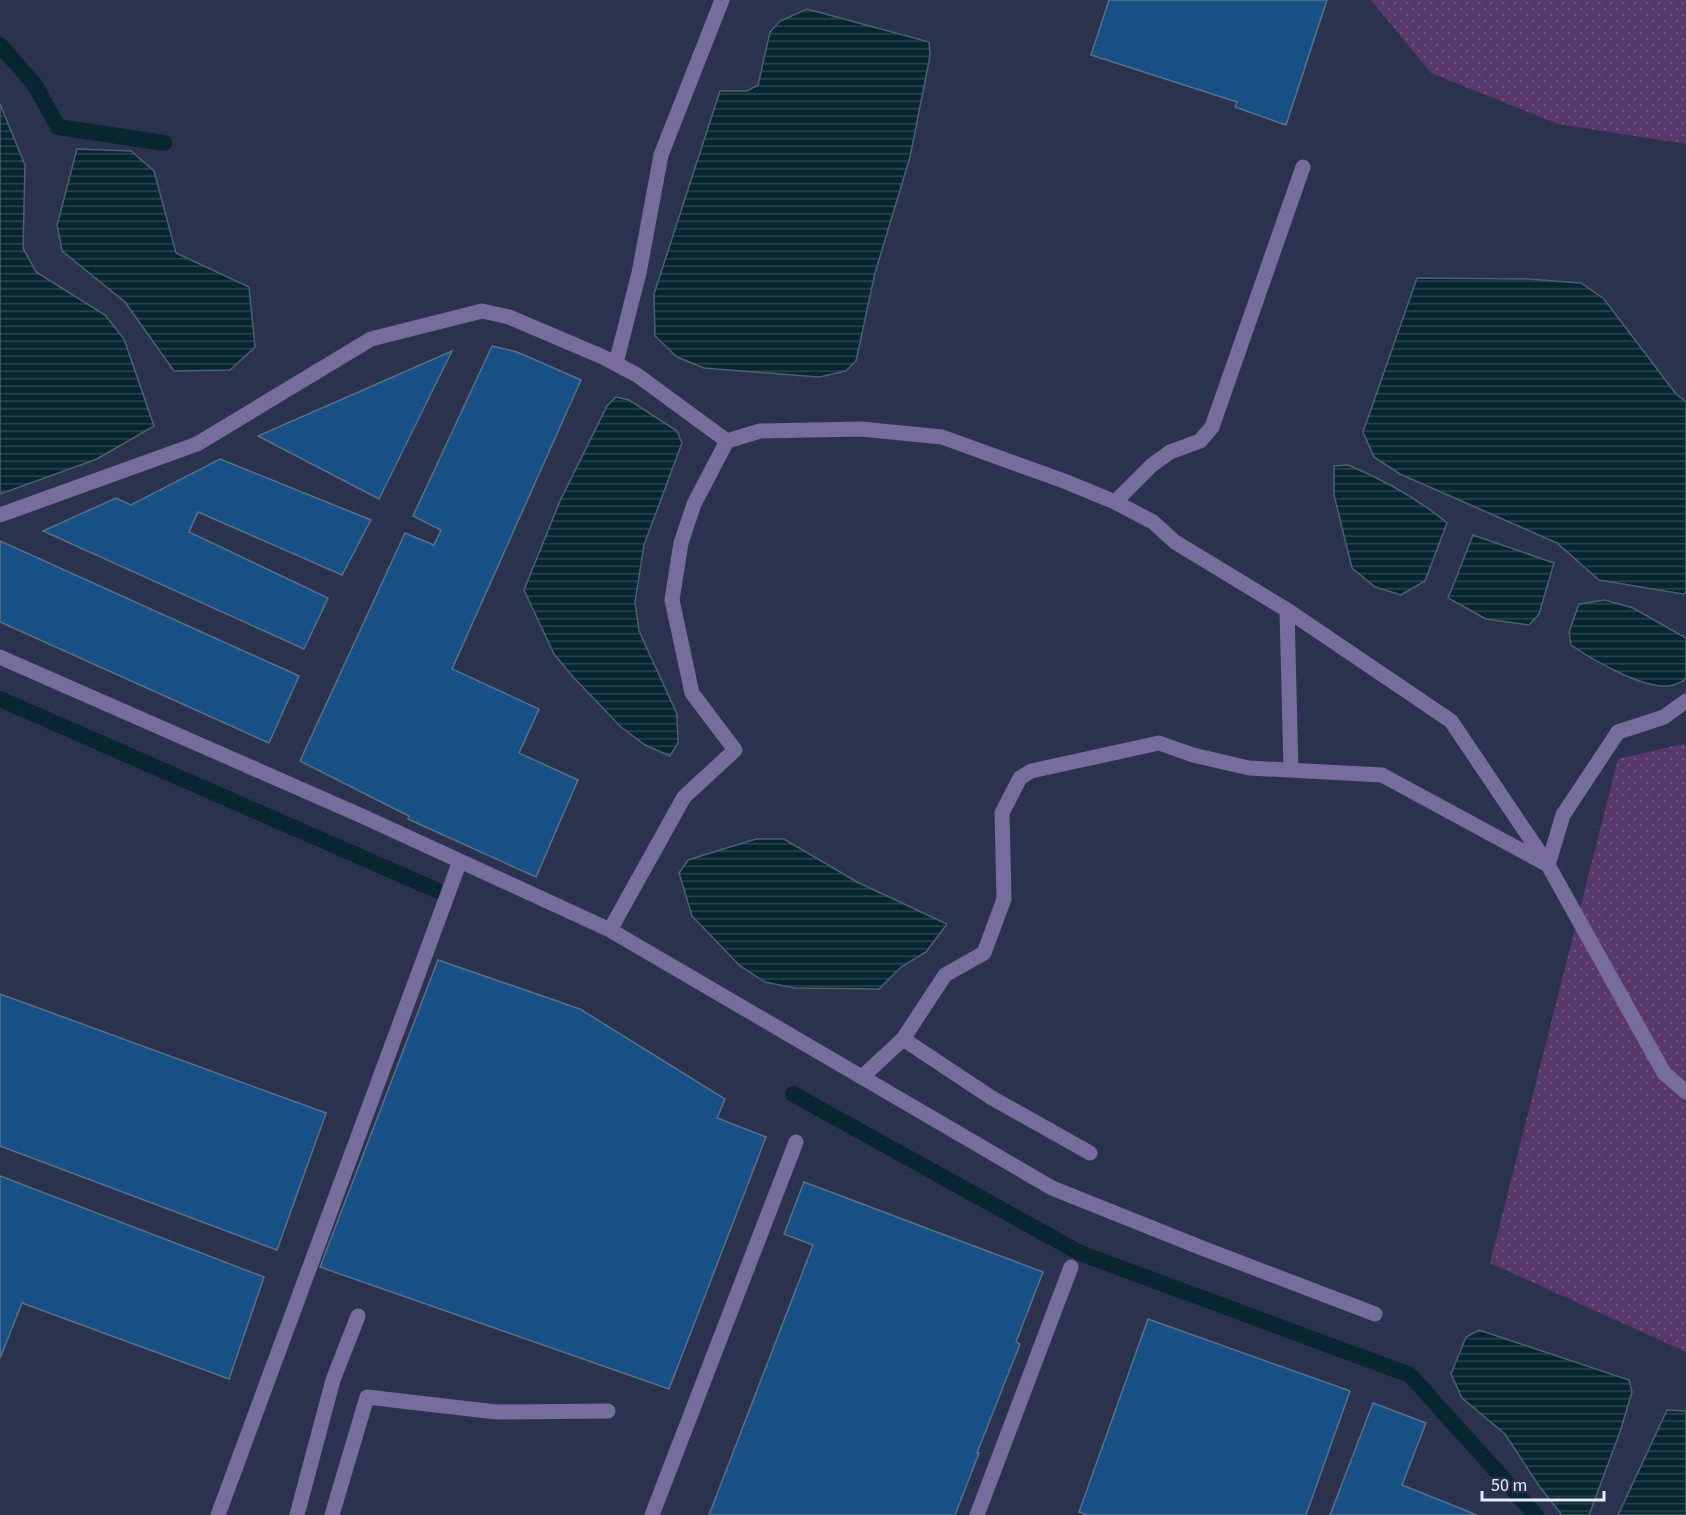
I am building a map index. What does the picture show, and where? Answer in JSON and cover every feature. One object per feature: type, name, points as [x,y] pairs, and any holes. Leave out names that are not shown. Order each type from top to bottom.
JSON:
[{"type":"street","points":[[616,363],[639,273],[661,155],[722,0]]},
{"type":"street","points":[[1115,502],[1152,465],[1170,452],[1200,441],[1212,427],[1303,167]]},
{"type":"street","points":[[0,515],[197,444],[371,339],[482,311],[509,317],[616,363],[637,375],[727,441]]},
{"type":"street","points":[[610,930],[684,797],[735,750],[692,693],[672,600],[681,543],[694,504],[727,441],[760,431],[861,429],[942,437],[1064,481],[1115,502],[1153,522],[1175,542],[1287,610],[1451,721],[1548,865],[1664,1073],[1686,1092]]},
{"type":"street","points":[[1287,610],[1291,770]]},
{"type":"street","points":[[0,657],[351,811],[610,930],[1052,1188],[1375,1314]]},
{"type":"street","points":[[1548,865],[1563,815],[1618,732],[1664,717],[1686,701]]},
{"type":"street","points":[[862,1077],[903,1039],[945,975],[984,953],[1004,899],[1002,813],[1020,778],[1031,771],[1159,743],[1193,755],[1249,768],[1382,775],[1548,865]]},
{"type":"street","points":[[218,1515],[460,861]]},
{"type":"street","points":[[903,1039],[992,1098],[1090,1153]]},
{"type":"street","points":[[652,1515],[796,1142]]},
{"type":"street","points":[[977,1515],[1071,1267]]},
{"type":"street","points":[[297,1515],[333,1380],[358,1316]]},
{"type":"street","points":[[332,1515],[367,1397],[496,1412],[608,1411]]},
{"type":"shaded area","points":[[1371,0],[1686,0],[1686,144],[1558,124],[1431,73]]},
{"type":"shaded area","points":[[1682,744],[1686,746],[1686,1352],[1490,1263],[1618,759]]},
{"type":"water","points":[[807,9],[929,42],[930,56],[910,157],[875,273],[856,361],[846,371],[819,377],[704,368],[677,357],[655,336],[654,294],[720,91],[747,91],[758,85],[770,32],[780,21]]},
{"type":"water","points":[[0,104],[25,165],[23,248],[36,272],[105,315],[124,339],[154,426],[97,459],[0,494]]},
{"type":"water","points":[[77,149],[131,151],[154,171],[176,253],[249,287],[255,347],[230,370],[174,371],[125,302],[62,251],[57,225]]},
{"type":"water","points":[[1417,278],[1528,279],[1581,283],[1604,299],[1676,394],[1686,402],[1686,592],[1683,594],[1599,580],[1557,543],[1400,474],[1374,457],[1363,432]]},
{"type":"water","points":[[616,397],[629,400],[677,431],[682,443],[644,545],[635,602],[639,631],[677,714],[678,743],[670,756],[645,745],[621,727],[574,678],[554,654],[524,590],[560,501],[607,406]]},
{"type":"water","points":[[1348,465],[1400,490],[1447,523],[1425,581],[1401,595],[1375,587],[1352,568],[1334,495],[1334,466]]},
{"type":"water","points":[[1473,535],[1554,563],[1539,614],[1529,625],[1486,619],[1448,598]]},
{"type":"water","points":[[1605,600],[1633,608],[1686,638],[1686,679],[1673,685],[1663,686],[1635,680],[1571,645],[1569,632],[1579,604]]},
{"type":"water","points":[[756,839],[784,839],[857,882],[947,924],[926,952],[901,967],[879,989],[794,988],[765,982],[740,966],[692,916],[679,873],[688,860]]},
{"type":"water","points":[[1479,1330],[1629,1380],[1632,1392],[1620,1432],[1589,1515],[1562,1515],[1539,1486],[1505,1434],[1462,1398],[1451,1374],[1466,1337]]},
{"type":"water","points":[[1667,1410],[1686,1411],[1686,1515],[1618,1515]]},
{"type":"building","points":[[1109,0],[1327,0],[1286,125],[1235,107],[1237,102],[1091,55]]},
{"type":"building","points":[[492,346],[517,352],[581,380],[452,669],[539,709],[519,753],[578,780],[536,877],[408,819],[409,816],[300,761],[405,533],[434,545],[441,530],[413,516]]},
{"type":"building","points":[[452,351],[379,499],[258,436]]},
{"type":"building","points":[[220,459],[371,520],[342,575],[198,512],[189,532],[328,598],[304,649],[43,531],[116,498],[131,505]]},
{"type":"building","points":[[0,541],[299,676],[269,743],[0,622]]},
{"type":"building","points":[[438,960],[580,1009],[725,1099],[717,1118],[766,1137],[669,1389],[320,1267]]},
{"type":"building","points":[[0,994],[326,1113],[277,1250],[0,1146]]},
{"type":"building","points":[[0,1176],[264,1277],[229,1379],[22,1303],[0,1358]]},
{"type":"building","points":[[804,1182],[1043,1272],[1016,1342],[1020,1344],[955,1515],[709,1515],[813,1245],[784,1234]]},
{"type":"building","points":[[1148,1319],[1350,1391],[1306,1515],[1088,1515],[1079,1512]]},
{"type":"building","points":[[1373,1403],[1426,1423],[1402,1485],[1477,1515],[1330,1515]]},
{"type":"waterway","points":[[0,45],[35,85],[58,127],[164,143]]},
{"type":"waterway","points":[[0,699],[436,890]]},
{"type":"waterway","points":[[793,1094],[1080,1253],[1410,1375],[1536,1515]]}]
